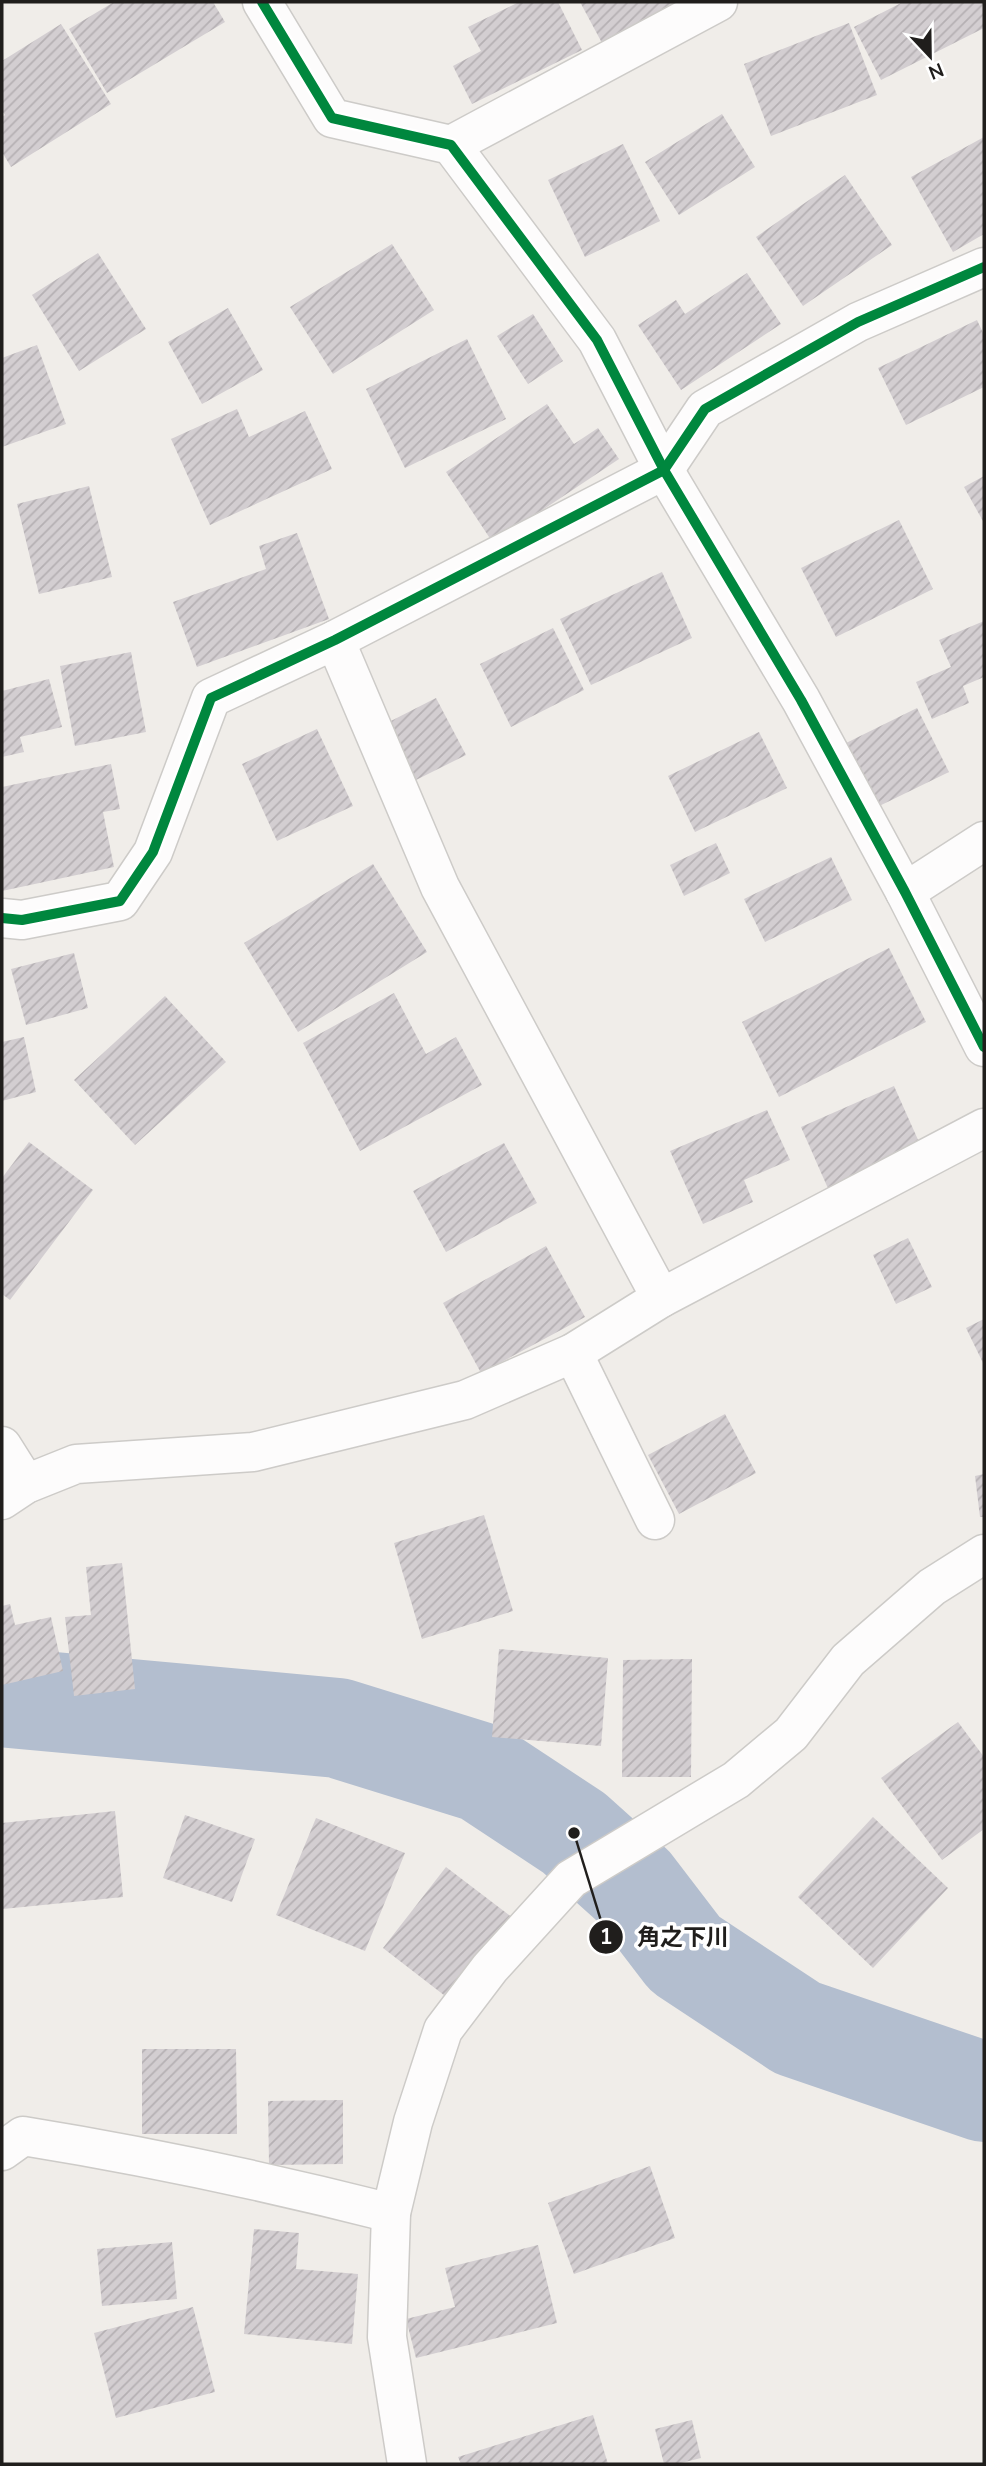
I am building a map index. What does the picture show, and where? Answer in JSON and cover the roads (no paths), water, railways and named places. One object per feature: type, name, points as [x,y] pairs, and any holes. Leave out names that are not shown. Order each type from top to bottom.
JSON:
[{"type":"street","points":[[262,2],[332,118],[451,145],[597,340],[664,471],[801,699],[905,892],[984,1047]]},
{"type":"street","points":[[451,145],[718,2]]},
{"type":"street","points":[[2,918],[22,920],[120,901],[153,852],[211,698],[335,640],[664,471],[705,409],[859,322],[984,267]]},
{"type":"street","points":[[335,640],[439,887],[661,1298]]},
{"type":"street","points":[[905,892],[984,841]]},
{"type":"street","points":[[2,1446],[14,1492],[76,1464],[253,1452],[465,1400],[573,1353],[661,1298],[984,1128]]},
{"type":"street","points":[[573,1353],[655,1520]]},
{"type":"street","points":[[407,2464],[387,2337],[391,2213],[412,2122],[443,2030],[491,1968],[571,1879],[736,1780],[791,1734],[848,1660],[932,1587],[984,1553]]},
{"type":"street","points":[[2,2151],[23,2136],[116,2151],[266,2181],[391,2213]]},
{"type":"waterway","points":[[2,1692],[10,1698],[338,1728],[483,1773],[574,1833],[633,1886],[685,1954],[797,2028],[984,2092]]},
{"type":"place","name":"角之下川","points":[[574,1833]]}]
